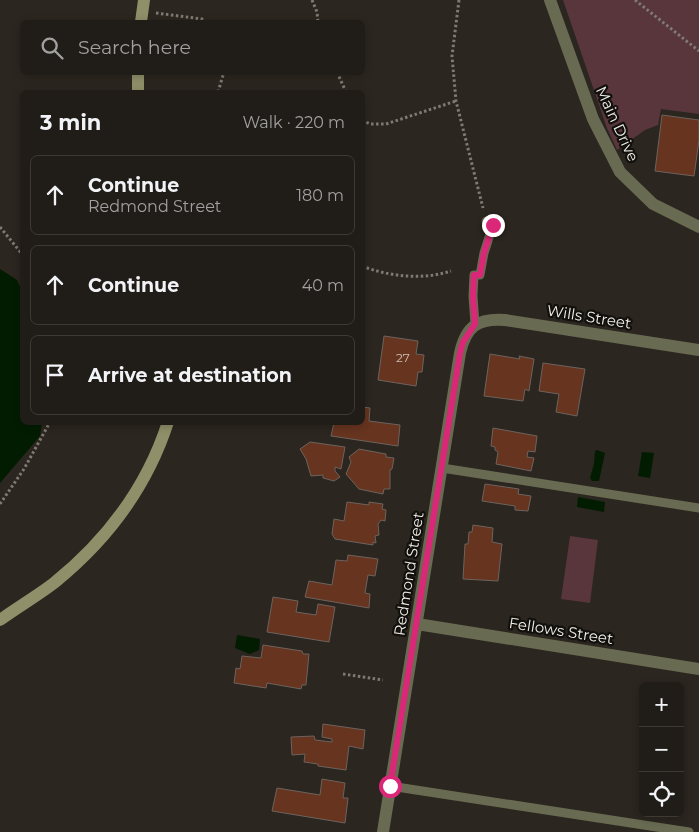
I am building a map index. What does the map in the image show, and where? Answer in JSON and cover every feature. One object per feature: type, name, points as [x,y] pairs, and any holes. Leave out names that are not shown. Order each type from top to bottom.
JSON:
[{"type":"main road","points":[[138,75],[138,90]]},
{"type":"main road","points":[[0,620],[52,584],[103,537],[139,489],[167,425]]},
{"type":"street","name":"Main Drive","points":[[550,0],[593,119],[620,172],[653,204],[699,227]]},
{"type":"street","name":"Wills Street","points":[[475,324],[485,320],[505,320],[699,350]]},
{"type":"street","name":"Redmond Street","points":[[384,832],[460,353],[463,342],[475,324]]},
{"type":"street","name":"Fellows Street","points":[[417,624],[699,669]]},
{"type":"lane","points":[[475,324],[474,275],[480,275],[484,253],[493,225],[486,221]]},
{"type":"lane","points":[[442,468],[699,508]]},
{"type":"lane","points":[[390,786],[690,832]]},
{"type":"path","points":[[459,0],[452,56],[456,101],[486,221]]},
{"type":"path","points":[[636,0],[699,51]]},
{"type":"path","points":[[314,1],[318,20]]},
{"type":"path","points":[[143,11],[203,20]]},
{"type":"path","points":[[219,90],[223,75]]},
{"type":"path","points":[[338,75],[345,90]]},
{"type":"path","points":[[365,122],[370,124],[386,124],[456,101]]},
{"type":"path","points":[[0,227],[20,252]]},
{"type":"path","points":[[365,267],[401,275],[438,275],[452,271]]},
{"type":"path","points":[[0,504],[24,469],[48,425]]},
{"type":"path","points":[[344,674],[383,680]]},
{"type":"shaded area","points":[[563,0],[699,0],[699,114],[661,109],[658,125],[645,130],[617,150],[607,128]]},
{"type":"shaded area","points":[[0,269],[17,280],[20,287],[20,425],[42,425],[40,436],[0,483]]},
{"type":"shaded area","points":[[595,451],[605,453],[599,481],[592,481],[590,478]]},
{"type":"shaded area","points":[[642,452],[654,453],[650,478],[638,476]]},
{"type":"shaded area","points":[[578,497],[605,502],[604,512],[577,507]]},
{"type":"shaded area","points":[[570,536],[598,540],[590,603],[561,599]]},
{"type":"shaded area","points":[[237,635],[260,639],[259,650],[250,654],[235,648]]},
{"type":"building","points":[[662,115],[699,120],[699,140],[694,176],[655,171]]},
{"type":"building","points":[[384,336],[418,341],[416,354],[424,355],[422,372],[418,372],[416,386],[378,380]]},
{"type":"building","points":[[490,354],[520,359],[519,356],[534,359],[529,391],[525,389],[523,401],[484,396]]},
{"type":"building","points":[[543,363],[585,369],[577,416],[556,412],[559,394],[539,391]]},
{"type":"building","points":[[365,407],[370,408],[369,421],[400,425],[398,446],[331,436],[334,425],[365,425]]},
{"type":"building","points":[[493,428],[537,436],[535,452],[528,451],[527,457],[534,458],[531,471],[496,464],[498,452],[495,450],[495,447],[491,446]]},
{"type":"building","points":[[310,442],[345,447],[341,469],[335,467],[335,471],[340,477],[334,481],[323,478],[323,475],[311,476],[306,459],[300,449]]},
{"type":"building","points":[[359,449],[386,454],[386,457],[394,458],[392,469],[390,470],[390,489],[384,489],[383,494],[359,489],[346,474],[351,462],[349,457]]},
{"type":"building","points":[[485,484],[519,489],[518,494],[531,496],[528,511],[515,510],[515,506],[482,501]]},
{"type":"building","points":[[347,502],[369,505],[369,502],[383,504],[382,509],[386,510],[385,521],[381,520],[378,524],[379,535],[375,536],[376,543],[373,542],[373,545],[335,539],[332,534],[334,519],[344,521]]},
{"type":"building","points":[[473,525],[493,528],[492,542],[502,544],[498,581],[463,579],[465,544],[468,544],[469,532],[472,532]]},
{"type":"building","points":[[348,555],[378,559],[375,576],[368,575],[365,593],[370,594],[369,608],[305,597],[309,581],[332,585],[336,560],[347,561]]},
{"type":"building","points":[[273,597],[298,601],[296,612],[316,615],[318,604],[335,607],[329,642],[267,632]]},
{"type":"building","points":[[263,645],[302,651],[303,654],[309,654],[306,685],[302,685],[301,689],[267,683],[266,688],[234,683],[236,668],[240,669],[242,656],[261,658]]},
{"type":"building","points":[[323,724],[365,730],[363,749],[349,746],[346,770],[304,762],[305,754],[292,755],[291,737],[314,736],[315,740],[332,742],[332,739],[322,737]]},
{"type":"building","points":[[322,779],[345,783],[343,798],[348,798],[345,823],[272,811],[277,788],[320,795]]},
{"type":"route","points":[[390,786],[460,353],[463,342],[475,324],[474,275],[480,275],[484,253],[493,225]]}]
